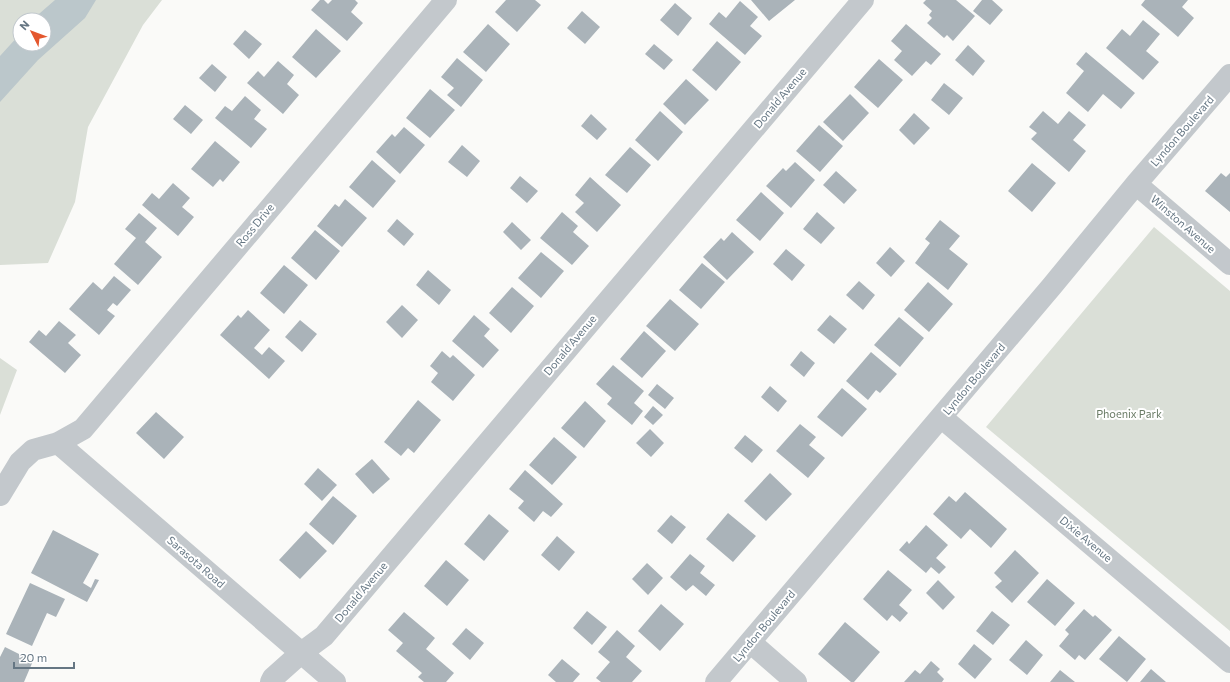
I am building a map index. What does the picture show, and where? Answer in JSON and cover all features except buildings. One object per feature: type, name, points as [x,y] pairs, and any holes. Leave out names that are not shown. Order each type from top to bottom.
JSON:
[{"type":"street","name":"Ross Drive","points":[[4,489],[20,462],[33,450],[58,443],[82,429],[446,0]]},
{"type":"street","name":"Donald Avenue","points":[[271,682],[273,678],[301,653],[324,636],[863,0]]},
{"type":"street","name":"Lyndon Boulevard","points":[[716,682],[942,417],[1136,184],[1230,75]]},
{"type":"street","name":"Winston Avenue","points":[[1136,184],[1230,264]]},
{"type":"street","name":"Dixie Avenue","points":[[942,417],[1230,662]]},
{"type":"street","name":"Sarasota Road","points":[[58,443],[335,682]]},
{"type":"street","points":[[750,642],[796,682]]},
{"type":"green space","points":[[0,0],[162,0],[143,25],[88,127],[75,202],[48,263],[0,265]]},
{"type":"green space","name":"Phoenix Park","points":[[1154,227],[1230,291],[1230,631],[986,427]]},
{"type":"green space","points":[[0,358],[17,370],[0,415]]},
{"type":"shaded area","points":[[55,0],[96,0],[85,18],[52,47],[52,12],[41,12]]},
{"type":"shaded area","points":[[12,43],[12,52],[47,52],[0,102],[0,56]]}]
